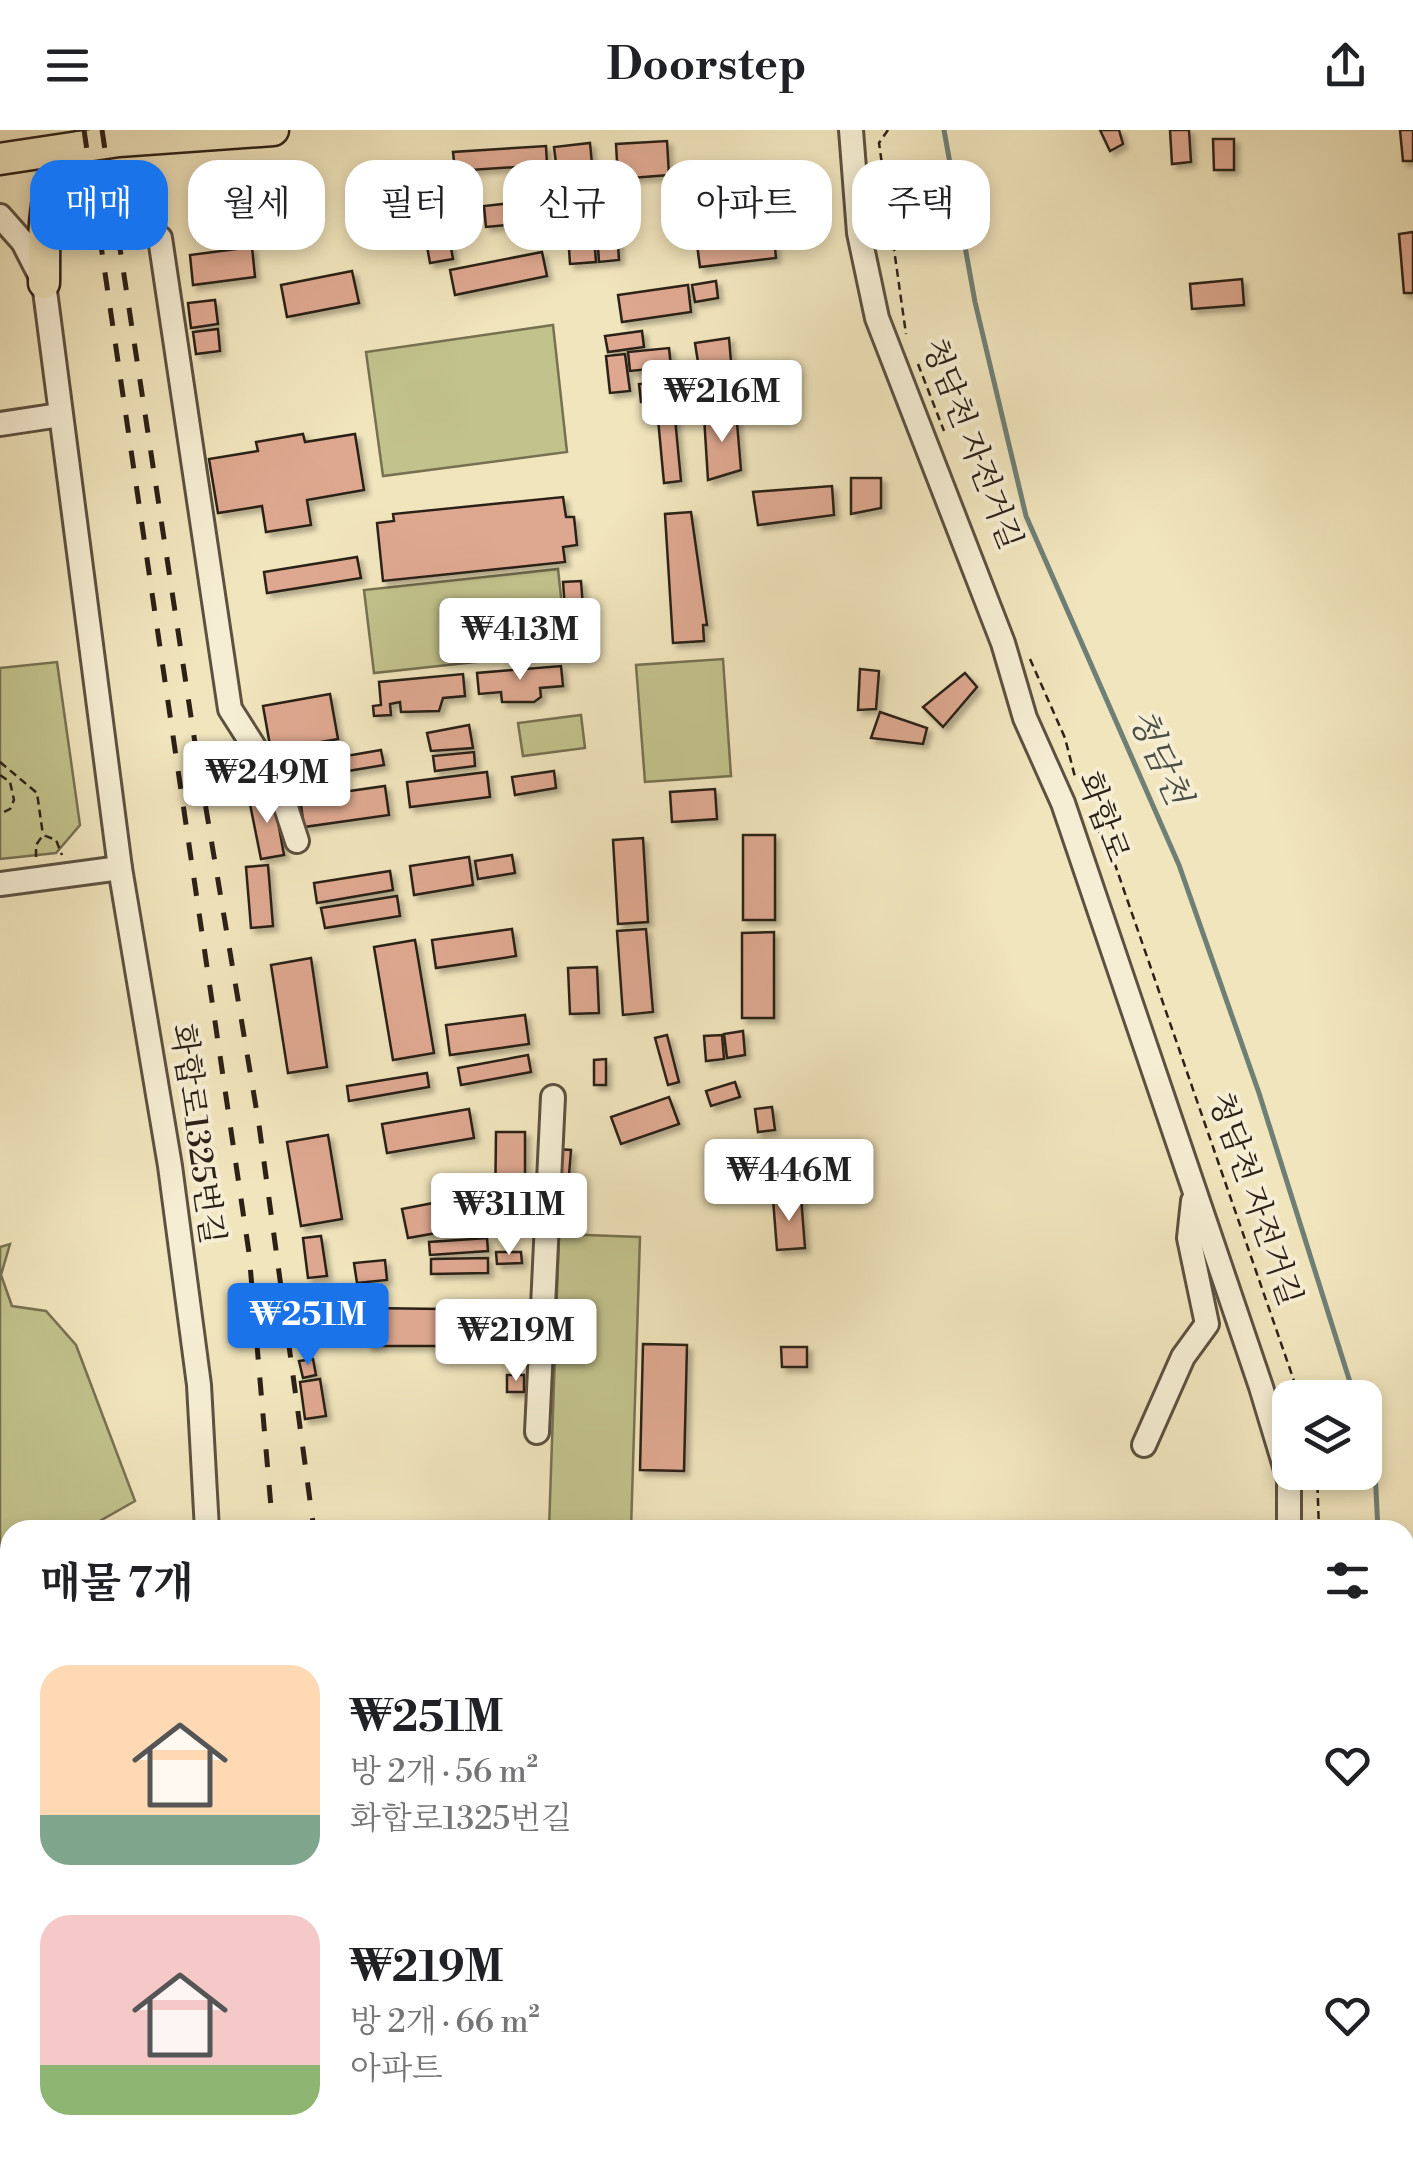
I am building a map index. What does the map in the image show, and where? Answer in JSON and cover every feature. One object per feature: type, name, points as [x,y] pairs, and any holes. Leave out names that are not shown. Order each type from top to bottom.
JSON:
[{"type":"main road","points":[[0,159],[134,137],[273,130]]},
{"type":"main road","points":[[44,283],[52,186],[69,148]]},
{"type":"street","name":"화합로","points":[[850,130],[859,234],[877,318],[1002,643],[1025,718],[1063,803],[1290,1480],[1289,1520]]},
{"type":"street","name":"화합로1325번길","points":[[0,216],[28,248],[44,283],[120,868],[173,1184],[199,1385],[204,1520]]},
{"type":"street","points":[[162,250],[230,709],[279,786],[297,840]]},
{"type":"street","points":[[0,424],[60,416]]},
{"type":"street","points":[[0,884],[120,868]]},
{"type":"street","points":[[537,1432],[553,1097]]},
{"type":"street","points":[[1144,1445],[1183,1357],[1207,1324],[1189,1238],[1194,1194]]},
{"type":"path","name":"청담천 자전거길","points":[[888,130],[879,143],[909,344]]},
{"type":"path","name":"청담천 자전거길","points":[[917,362],[944,432]]},
{"type":"path","points":[[1030,660],[1072,763]]},
{"type":"path","points":[[0,762],[37,793],[43,834],[36,844],[36,859]]},
{"type":"path","points":[[0,775],[10,782],[14,800],[10,809],[0,814]]},
{"type":"path","name":"청담천 자전거길","points":[[1083,806],[1110,850],[1294,1380]]},
{"type":"path","points":[[43,834],[56,840],[62,856]]},
{"type":"path","points":[[1318,1490],[1319,1520]]},
{"type":"green space","points":[[553,325],[567,452],[383,476],[366,352]]},
{"type":"green space","points":[[558,569],[567,652],[374,673],[364,590]]},
{"type":"green space","points":[[723,659],[731,776],[645,782],[636,665]]},
{"type":"green space","points":[[57,662],[80,825],[56,853],[0,859],[0,668]]},
{"type":"green space","points":[[581,715],[585,748],[523,756],[518,723]]},
{"type":"green space","points":[[559,1234],[640,1237],[631,1520],[549,1520]]},
{"type":"green space","points":[[10,1244],[1,1275],[12,1306],[46,1311],[76,1345],[135,1501],[102,1520],[0,1520],[0,1247]]},
{"type":"building","points":[[1100,130],[1119,130],[1123,144],[1110,151]]},
{"type":"building","points":[[1170,130],[1189,130],[1191,162],[1172,164]]},
{"type":"building","points":[[1400,130],[1413,130],[1413,161],[1403,161]]},
{"type":"building","points":[[1213,139],[1234,139],[1234,170],[1214,170]]},
{"type":"building","points":[[667,141],[668,160],[661,160],[661,176],[641,177],[641,160],[617,160],[616,144]]},
{"type":"building","points":[[590,143],[592,160],[556,160],[554,147]]},
{"type":"building","points":[[546,146],[547,160],[503,160],[503,168],[483,169],[483,160],[454,160],[453,152]]},
{"type":"building","points":[[503,204],[503,225],[486,227],[484,206]]},
{"type":"building","points":[[1413,232],[1413,293],[1404,293],[1399,234]]},
{"type":"building","points":[[252,250],[255,277],[193,285],[190,255]]},
{"type":"building","points":[[428,250],[451,250],[453,259],[430,263]]},
{"type":"building","points":[[569,250],[595,250],[596,262],[570,264]]},
{"type":"building","points":[[598,250],[618,250],[619,260],[599,262]]},
{"type":"building","points":[[698,250],[775,250],[776,258],[700,267]]},
{"type":"building","points":[[542,252],[547,276],[455,295],[450,270]]},
{"type":"building","points":[[352,271],[359,303],[287,317],[281,285]]},
{"type":"building","points":[[1242,279],[1244,305],[1192,309],[1190,284]]},
{"type":"building","points":[[716,281],[718,298],[695,302],[692,285]]},
{"type":"building","points":[[688,285],[691,312],[622,322],[618,295]]},
{"type":"building","points":[[215,300],[218,324],[191,328],[188,303]]},
{"type":"building","points":[[218,329],[220,351],[196,354],[193,332]]},
{"type":"building","points":[[642,331],[644,347],[608,352],[605,336]]},
{"type":"building","points":[[729,338],[734,398],[704,401],[695,343]]},
{"type":"building","points":[[669,348],[671,367],[630,371],[628,352]]},
{"type":"building","points":[[625,354],[630,391],[610,393],[606,356]]},
{"type":"building","points":[[670,381],[672,399],[641,402],[639,384]]},
{"type":"building","points":[[736,411],[741,470],[708,480],[704,416]]},
{"type":"building","points":[[675,418],[681,481],[664,483],[658,419]]},
{"type":"building","points":[[303,434],[305,442],[355,434],[364,490],[307,500],[311,525],[266,532],[262,506],[218,513],[209,459],[258,451],[256,442]]},
{"type":"building","points":[[851,478],[881,478],[881,508],[851,514]]},
{"type":"building","points":[[832,486],[834,515],[758,525],[753,492]]},
{"type":"building","points":[[563,497],[566,517],[574,517],[577,545],[563,547],[565,562],[383,581],[377,523],[394,521],[393,514]]},
{"type":"building","points":[[691,512],[707,625],[703,625],[704,641],[673,643],[665,514]]},
{"type":"building","points":[[357,557],[361,578],[267,593],[264,572]]},
{"type":"building","points":[[581,581],[584,621],[566,622],[563,582]]},
{"type":"building","points":[[561,666],[563,686],[540,688],[541,697],[534,702],[502,702],[501,692],[479,694],[477,673]]},
{"type":"building","points":[[860,669],[879,671],[876,709],[858,710]]},
{"type":"building","points":[[965,673],[977,687],[943,727],[923,707]]},
{"type":"building","points":[[463,674],[465,696],[443,698],[439,711],[401,712],[400,702],[390,704],[391,715],[374,716],[373,706],[381,705],[379,682]]},
{"type":"building","points":[[330,694],[338,739],[271,751],[263,706]]},
{"type":"building","points":[[880,712],[927,728],[923,744],[871,738]]},
{"type":"building","points":[[469,725],[473,748],[431,751],[427,733]]},
{"type":"building","points":[[381,750],[384,765],[348,771],[346,756]]},
{"type":"building","points":[[474,752],[475,766],[435,771],[433,756]]},
{"type":"building","points":[[554,771],[556,788],[515,795],[512,777]]},
{"type":"building","points":[[487,772],[490,797],[410,807],[407,782]]},
{"type":"building","points":[[385,786],[389,815],[304,827],[300,798]]},
{"type":"building","points":[[715,789],[717,819],[672,822],[670,792]]},
{"type":"building","points":[[273,794],[284,855],[261,859],[249,799]]},
{"type":"building","points":[[743,835],[775,835],[775,920],[743,920]]},
{"type":"building","points":[[643,838],[648,922],[618,924],[613,840]]},
{"type":"building","points":[[512,855],[515,873],[478,879],[475,861]]},
{"type":"building","points":[[469,857],[473,885],[414,895],[410,866]]},
{"type":"building","points":[[268,865],[273,926],[251,928],[246,867]]},
{"type":"building","points":[[390,871],[393,890],[317,903],[314,883]]},
{"type":"building","points":[[397,896],[400,916],[325,928],[321,908]]},
{"type":"building","points":[[512,929],[516,956],[436,968],[432,940]]},
{"type":"building","points":[[646,929],[653,1012],[623,1015],[617,931]]},
{"type":"building","points":[[774,932],[774,1018],[742,1018],[742,933]]},
{"type":"building","points":[[415,940],[434,1053],[393,1060],[374,947]]},
{"type":"building","points":[[311,958],[327,1067],[288,1073],[271,965]]},
{"type":"building","points":[[597,967],[599,1013],[570,1014],[568,968]]},
{"type":"building","points":[[525,1015],[529,1044],[450,1055],[446,1025]]},
{"type":"building","points":[[743,1031],[745,1055],[727,1058],[724,1034]]},
{"type":"building","points":[[667,1035],[679,1082],[668,1085],[655,1038]]},
{"type":"building","points":[[722,1035],[724,1059],[706,1061],[704,1036]]},
{"type":"building","points":[[528,1055],[531,1072],[461,1085],[458,1068]]},
{"type":"building","points":[[606,1059],[606,1085],[594,1085],[594,1060]]},
{"type":"building","points":[[427,1073],[429,1087],[349,1101],[347,1086]]},
{"type":"building","points":[[735,1082],[740,1097],[711,1106],[706,1091]]},
{"type":"building","points":[[669,1097],[679,1124],[621,1144],[611,1117]]},
{"type":"building","points":[[772,1107],[775,1130],[758,1132],[755,1109]]},
{"type":"building","points":[[469,1109],[474,1138],[387,1153],[382,1124]]},
{"type":"building","points":[[496,1132],[525,1132],[525,1218],[495,1218]]},
{"type":"building","points":[[328,1135],[342,1219],[301,1226],[287,1142]]},
{"type":"building","points":[[557,1149],[571,1150],[569,1175],[555,1173]]},
{"type":"building","points":[[810,1153],[812,1176],[783,1179],[781,1156]]},
{"type":"building","points":[[464,1197],[470,1227],[408,1238],[402,1209]]},
{"type":"building","points":[[801,1197],[805,1248],[777,1250],[773,1199]]},
{"type":"building","points":[[321,1236],[327,1276],[308,1278],[303,1238]]},
{"type":"building","points":[[487,1238],[488,1251],[430,1255],[429,1242]]},
{"type":"building","points":[[496,1252],[521,1252],[522,1263],[497,1264]]},
{"type":"building","points":[[488,1258],[488,1273],[431,1274],[431,1259]]},
{"type":"building","points":[[385,1260],[387,1280],[357,1283],[354,1263]]},
{"type":"building","points":[[329,1294],[331,1312],[305,1315],[303,1297]]},
{"type":"building","points":[[368,1308],[442,1309],[442,1346],[368,1346]]},
{"type":"building","points":[[446,1309],[521,1310],[520,1348],[446,1347]]},
{"type":"building","points":[[643,1344],[687,1345],[684,1471],[640,1470]]},
{"type":"building","points":[[781,1347],[807,1347],[807,1367],[782,1367]]},
{"type":"building","points":[[313,1359],[316,1375],[303,1378],[299,1361]]},
{"type":"building","points":[[507,1375],[524,1375],[524,1392],[507,1392]]},
{"type":"building","points":[[320,1379],[326,1416],[305,1419],[300,1382]]},
{"type":"waterway","name":"청담천","points":[[944,130],[975,302],[1026,516],[1179,865],[1259,1093],[1349,1380]]},
{"type":"waterway","name":"청담천","points":[[1376,1490],[1377,1520]]},
{"type":"railway","points":[[84,130],[249,1253],[272,1520]]},
{"type":"railway","points":[[102,130],[195,743],[259,1125],[313,1520]]}]
